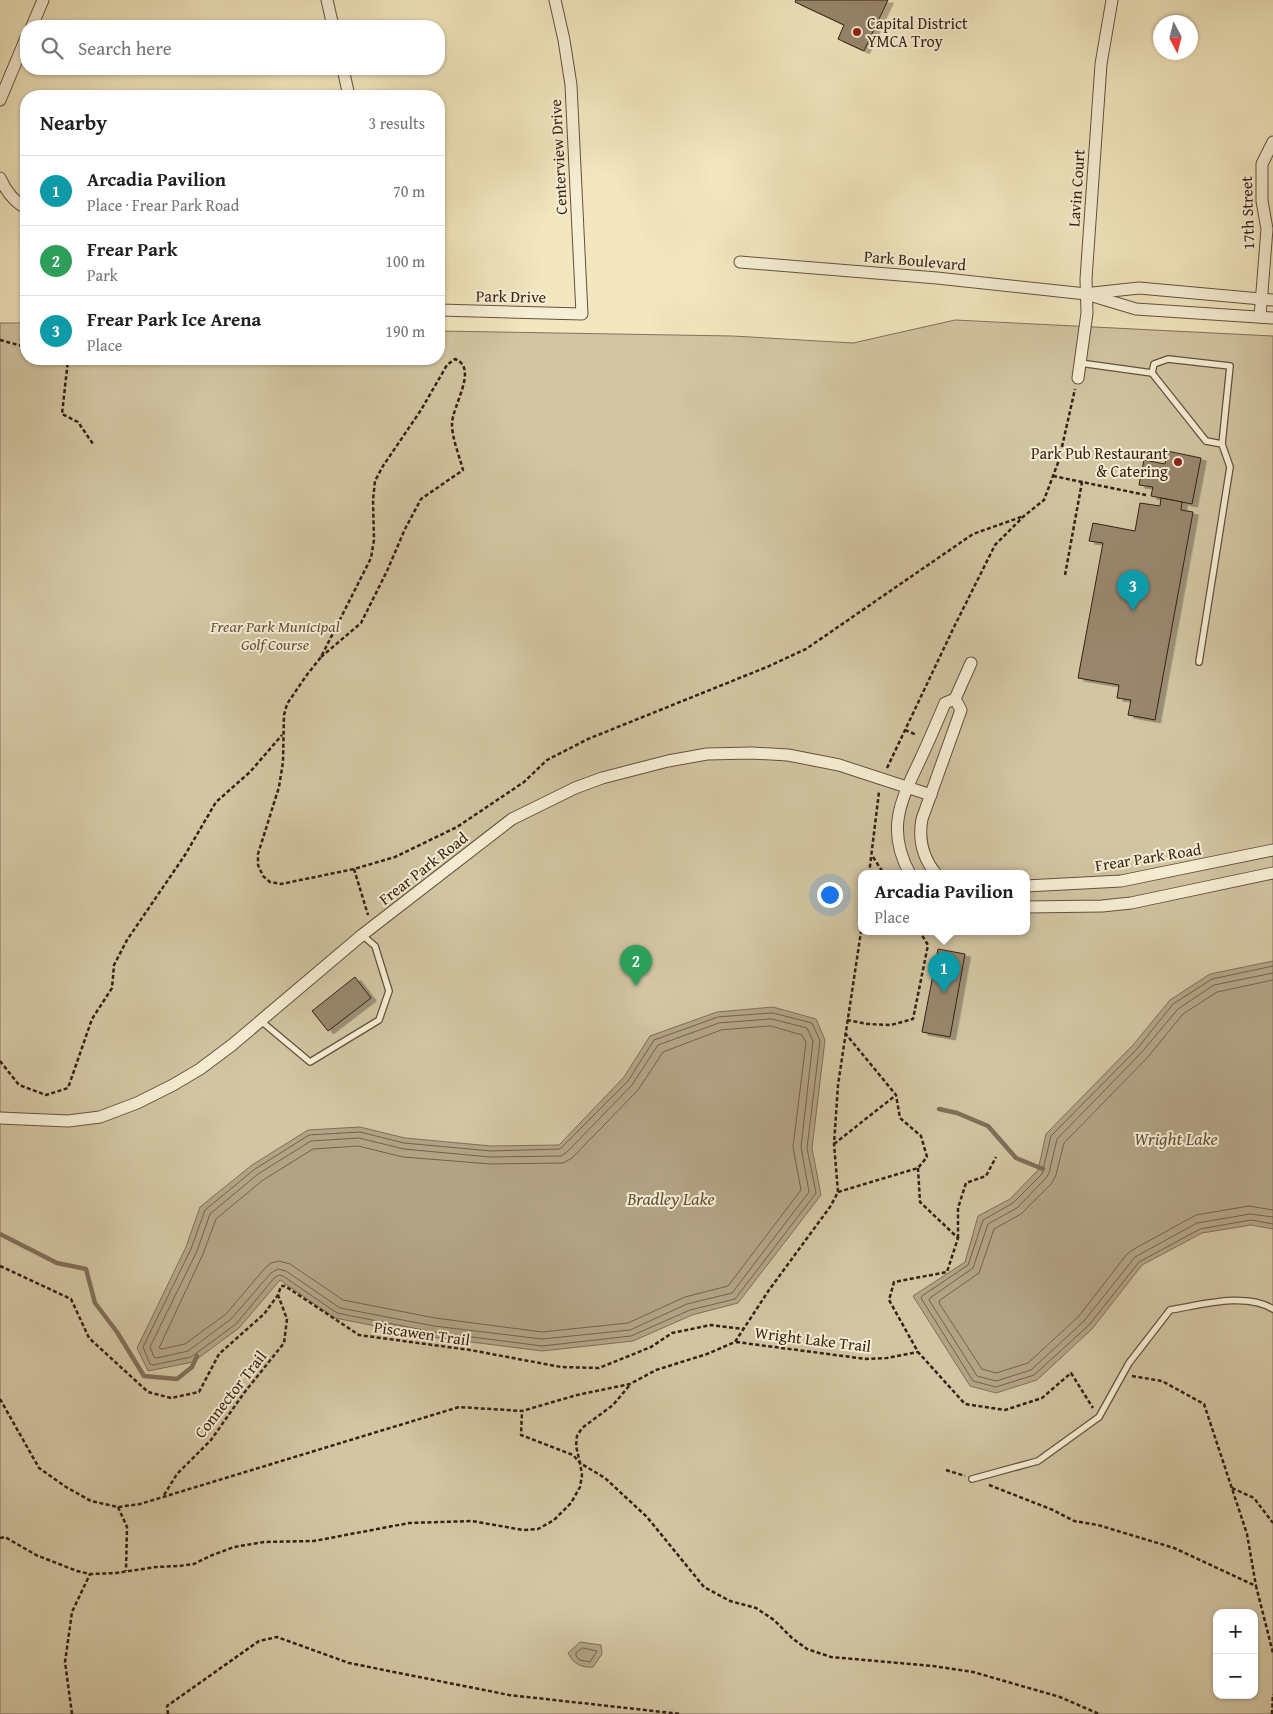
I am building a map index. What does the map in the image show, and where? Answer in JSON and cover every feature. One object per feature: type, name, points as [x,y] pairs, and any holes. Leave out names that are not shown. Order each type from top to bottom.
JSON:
[{"type":"street","points":[[35,20],[43,0]]},
{"type":"street","points":[[327,0],[332,20]]},
{"type":"street","name":"Centerview Drive","points":[[555,0],[571,85],[582,314]]},
{"type":"street","name":"Lavin Court","points":[[1078,378],[1087,313],[1086,294],[1101,64],[1112,0]]},
{"type":"street","points":[[0,100],[20,52]]},
{"type":"street","points":[[344,75],[348,90]]},
{"type":"street","name":"17th Street","points":[[1260,316],[1267,300],[1267,229],[1262,201],[1262,164],[1273,142]]},
{"type":"street","points":[[0,178],[9,194],[20,205]]},
{"type":"street","name":"Park Boulevard","points":[[740,262],[937,278],[1086,294],[1136,309],[1273,318]]},
{"type":"street","name":"Park Boulevard","points":[[1086,294],[1139,288],[1267,300]]},
{"type":"street","name":"Park Drive","points":[[445,310],[582,314]]},
{"type":"street","points":[[908,870],[902,858],[898,841],[900,803],[945,703],[956,699],[971,664]]},
{"type":"street","points":[[934,870],[924,853],[920,841],[920,831],[922,819],[961,710],[956,699]]},
{"type":"street","name":"Frear Park Road","points":[[2,1115],[68,1121],[100,1117],[137,1103],[173,1085],[226,1050],[362,935],[512,819],[602,778],[643,766],[707,754],[752,753],[788,755],[839,765],[931,796]]},
{"type":"street","name":"Frear Park Road","points":[[1030,886],[1121,881],[1273,850]]},
{"type":"street","points":[[1030,907],[1102,906],[1131,903],[1273,873]]},
{"type":"lane","points":[[1152,373],[1154,364],[1168,359],[1230,366],[1222,444],[1230,467],[1198,662]]},
{"type":"lane","points":[[1080,363],[1152,373],[1206,442],[1222,444]]},
{"type":"lane","points":[[262,1021],[310,1062],[379,1020],[389,991],[375,946],[362,935]]},
{"type":"lane","points":[[972,1479],[1038,1461],[1099,1417],[1129,1363],[1170,1310],[1230,1300],[1260,1304],[1273,1309]]},
{"type":"path","points":[[0,340],[20,345]]},
{"type":"path","points":[[321,658],[371,558],[374,540],[373,500],[375,481],[382,466],[421,410],[447,365],[455,359],[459,361],[466,371],[465,382],[454,410],[452,425],[463,470],[421,499],[361,623],[321,658],[287,704],[284,716],[283,762],[279,787],[258,854],[258,865],[263,876],[270,882],[281,884],[354,869],[395,857],[457,826],[524,782],[547,760],[588,739],[767,667],[806,649],[973,534],[1024,516]]},
{"type":"path","points":[[67,365],[62,414],[78,422],[93,444]]},
{"type":"path","points":[[887,769],[995,545],[1024,516],[1044,500],[1059,460],[1078,378]]},
{"type":"path","points":[[1053,476],[1146,495]]},
{"type":"path","points":[[1065,575],[1082,482]]},
{"type":"path","points":[[0,1061],[19,1085],[46,1095],[68,1088],[92,1019],[112,988],[114,965],[127,940],[185,855],[216,802],[250,772],[283,734]]},
{"type":"path","points":[[870,870],[879,792]]},
{"type":"path","points":[[872,856],[881,870]]},
{"type":"path","points":[[354,869],[369,920]]},
{"type":"path","points":[[0,1399],[39,1468],[66,1487],[92,1501],[118,1506],[140,1504],[459,1407],[522,1411],[577,1395],[630,1384],[656,1370],[707,1354],[735,1342],[769,1290],[830,1207],[838,1192],[834,1144],[838,1085],[860,935]]},
{"type":"path","points":[[847,1020],[868,1024],[891,1025],[913,1018],[928,945],[922,935]]},
{"type":"path","points":[[838,1192],[918,1168],[927,1157],[921,1136],[900,1118],[896,1095],[845,1033]]},
{"type":"path","points":[[834,1144],[896,1095]]},
{"type":"path","points":[[996,1157],[986,1176],[966,1183],[958,1208],[958,1238],[947,1272],[894,1282],[889,1300],[918,1352],[965,1404],[1005,1410],[1042,1398],[1071,1373],[1099,1417]]},
{"type":"path","points":[[918,1168],[920,1202],[958,1238]]},
{"type":"path","points":[[0,1266],[72,1299],[88,1338],[148,1392],[171,1398],[199,1392],[219,1354],[264,1314],[278,1295]]},
{"type":"path","name":"Piscawen Trail","points":[[278,1295],[281,1286],[285,1286],[359,1336],[470,1350],[561,1368],[599,1368],[651,1347],[672,1333],[711,1325],[743,1329]]},
{"type":"path","name":"Connector Trail","points":[[164,1497],[177,1474],[211,1440],[244,1392],[284,1343],[286,1319],[278,1295]]},
{"type":"path","name":"Wright Lake Trail","points":[[735,1342],[866,1359],[887,1358],[918,1352]]},
{"type":"path","points":[[1123,1374],[1162,1381],[1204,1404],[1247,1534],[1256,1586],[1273,1653]]},
{"type":"path","points":[[0,1538],[5,1537],[36,1555],[90,1574],[156,1566],[194,1564],[234,1547],[264,1542],[314,1541],[409,1523],[472,1520],[523,1530],[538,1529],[554,1520],[572,1502],[580,1487],[582,1475],[576,1446],[577,1436],[582,1428],[613,1405],[630,1384]]},
{"type":"path","points":[[522,1411],[521,1435],[573,1455],[580,1463],[606,1478],[647,1517],[704,1587],[730,1600],[756,1608],[774,1620],[792,1638],[807,1649],[831,1657],[933,1666],[973,1672],[1060,1697],[1099,1714]]},
{"type":"path","points":[[946,1470],[1053,1510],[1074,1521],[1174,1548],[1256,1586]]},
{"type":"path","points":[[1232,1488],[1254,1498],[1273,1523]]},
{"type":"path","points":[[118,1506],[127,1527],[126,1571]]},
{"type":"path","points":[[72,1714],[65,1662],[72,1612],[90,1574]]},
{"type":"path","points":[[168,1714],[166,1706],[215,1670],[259,1641],[277,1637],[349,1663],[509,1695],[681,1714]]},
{"type":"path","points":[[1272,1714],[1273,1694]]},
{"type":"green space","name":"Frear Park Municipal Golf Course","points":[[955,320],[1273,336],[1273,1714],[0,1714],[0,323],[20,323],[20,365],[445,365],[445,331],[733,336],[853,343]]},
{"type":"water","name":"Wright Lake","points":[[1273,961],[1273,1229],[1251,1225],[1202,1233],[1142,1265],[1092,1329],[1037,1380],[996,1393],[970,1386],[913,1296],[965,1262],[978,1216],[1010,1199],[1038,1170],[1046,1134],[1133,1045],[1170,1000],[1210,974]]},
{"type":"water","name":"Bradley Lake","points":[[773,1007],[816,1019],[825,1040],[812,1148],[821,1195],[738,1303],[692,1315],[633,1341],[542,1351],[432,1337],[335,1318],[280,1280],[239,1328],[193,1362],[148,1371],[137,1348],[186,1247],[200,1207],[252,1165],[308,1130],[360,1127],[405,1138],[491,1146],[559,1145],[624,1077],[650,1036],[717,1012]]},
{"type":"water","points":[[580,1642],[601,1645],[602,1654],[593,1667],[578,1665],[568,1653]]},
{"type":"building","name":"Capital District YMCA Troy","points":[[796,0],[888,0],[864,51],[838,39],[844,25],[795,2]]},
{"type":"building","points":[[1167,451],[1201,458],[1192,504],[1151,496],[1153,487],[1139,485],[1144,460],[1165,464]]},
{"type":"building","points":[[1161,498],[1182,502],[1181,510],[1193,512],[1155,720],[1128,715],[1131,700],[1117,698],[1119,685],[1078,678],[1103,543],[1089,541],[1093,523],[1135,531],[1140,503],[1160,506]]},
{"type":"building","points":[[938,949],[965,954],[950,1037],[922,1032]]},
{"type":"building","points":[[355,977],[371,998],[328,1031],[312,1011]]},
{"type":"waterway","points":[[939,1109],[957,1113],[988,1126],[1016,1158],[1043,1169]]},
{"type":"waterway","points":[[0,1234],[57,1263],[86,1269],[95,1303],[117,1332],[144,1376],[177,1379],[192,1367],[197,1356]]},
{"type":"place","name":"Capital District YMCA Troy","points":[[857,32]]},
{"type":"place","name":"Park Pub Restaurant & Catering","points":[[1178,462]]},
{"type":"place","name":"Frear Park Ice Arena","points":[[1133,611]]},
{"type":"place","name":"Frear Park","points":[[636,986]]},
{"type":"place","name":"Arcadia Pavilion","points":[[944,993]]}]
